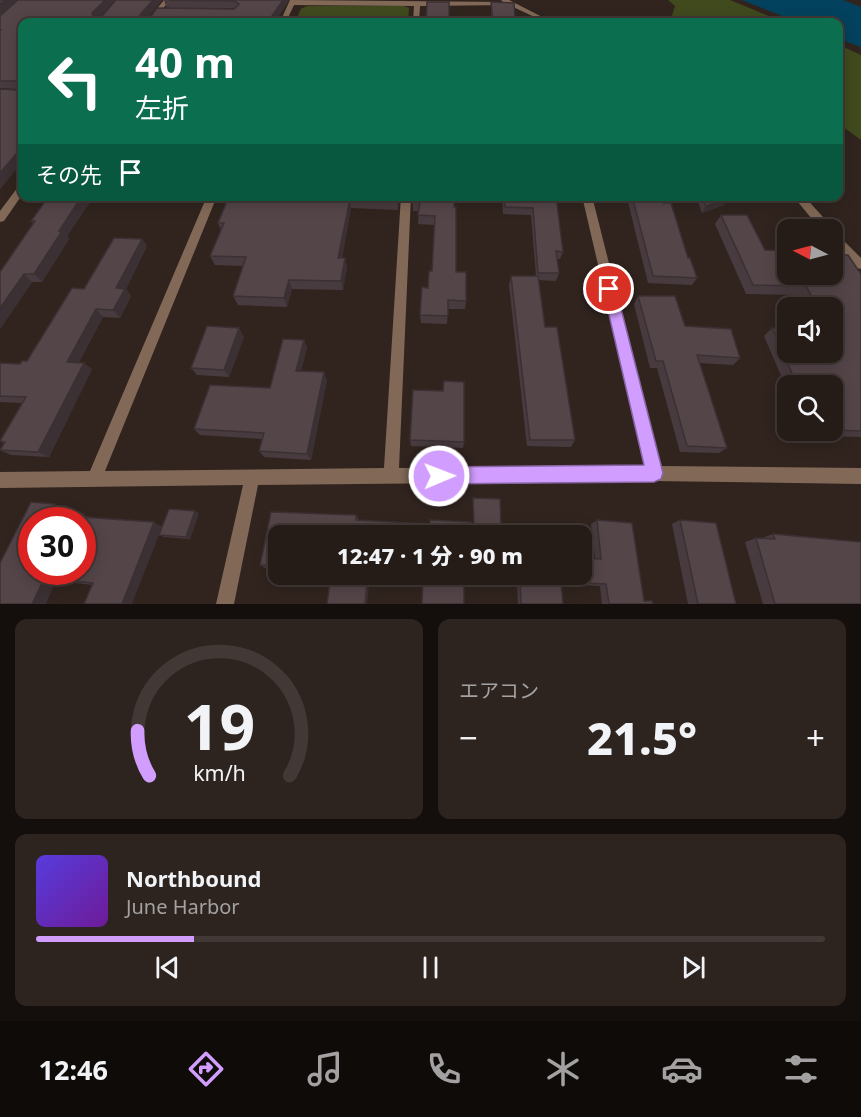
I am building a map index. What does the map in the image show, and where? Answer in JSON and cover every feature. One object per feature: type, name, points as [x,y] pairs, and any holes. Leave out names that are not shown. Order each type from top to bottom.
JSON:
[{"type":"street","points":[[152,18],[167,0]]},
{"type":"street","points":[[286,18],[292,1],[508,2],[541,18]]},
{"type":"street","points":[[416,18],[417,3]]},
{"type":"street","points":[[0,218],[18,194]]},
{"type":"street","points":[[94,479],[210,201]]},
{"type":"street","points":[[391,476],[406,201]]},
{"type":"street","points":[[588,201],[654,473]]},
{"type":"street","points":[[802,201],[818,219]]},
{"type":"street","points":[[843,246],[861,265]]},
{"type":"street","points":[[0,480],[654,473],[861,476]]},
{"type":"street","points":[[225,604],[252,478]]},
{"type":"green space","points":[[668,0],[730,0],[773,18],[671,18],[675,6]]},
{"type":"green space","points":[[307,6],[404,6],[409,8],[408,18],[297,18],[301,9]]},
{"type":"green space","points":[[843,47],[861,55],[861,140],[843,127]]},
{"type":"water","points":[[742,0],[843,0],[861,7],[861,47],[843,40],[843,18],[787,18]]},
{"type":"building","points":[[18,0],[105,0],[92,13],[93,16],[102,16],[116,0],[153,0],[140,15],[151,16],[157,8],[234,9],[239,4],[234,1],[164,0],[283,0],[271,18],[18,18],[18,84],[17,81],[0,81],[0,16]]},
{"type":"building","points":[[427,2],[449,2],[449,18],[426,18]]},
{"type":"building","points":[[491,2],[514,3],[515,18],[493,18]]},
{"type":"building","points":[[18,88],[18,152],[0,173],[0,89],[16,90]]},
{"type":"building","points":[[45,201],[79,201],[34,274],[24,274],[0,308],[0,272],[35,221],[31,221]]},
{"type":"building","points":[[227,201],[350,201],[338,258],[345,258],[341,281],[289,280],[284,298],[233,296],[246,257],[210,256],[224,223],[218,223]]},
{"type":"building","points":[[412,201],[454,201],[454,207],[456,207],[456,272],[466,272],[466,301],[448,300],[448,316],[420,315],[422,287],[428,288],[429,271],[432,271],[435,216],[418,215],[420,202]]},
{"type":"building","points":[[504,201],[557,201],[563,252],[556,251],[559,273],[538,273],[533,208],[505,207]]},
{"type":"building","points":[[633,201],[671,203],[688,258],[690,258],[697,278],[653,276]]},
{"type":"building","points":[[704,201],[720,201],[706,206]]},
{"type":"building","points":[[721,215],[747,215],[765,250],[777,251],[777,285],[843,285],[843,255],[848,255],[861,274],[861,431],[843,430],[843,375],[793,375],[787,363],[843,363],[843,297],[812,297],[806,286],[753,285]]},
{"type":"building","points":[[114,238],[142,239],[116,288],[125,289],[113,310],[96,309],[67,362],[84,363],[38,452],[0,450],[5,442],[0,441],[26,397],[0,396],[0,363],[20,364],[22,361],[27,361],[72,288],[84,289]]},
{"type":"building","points":[[511,276],[538,276],[545,327],[557,327],[575,440],[530,440]]},
{"type":"building","points":[[638,296],[675,296],[685,326],[731,329],[740,358],[697,355],[727,448],[687,446],[663,361],[656,361]]},
{"type":"building","points":[[207,326],[239,328],[224,370],[191,368]]},
{"type":"building","points":[[772,328],[777,328],[777,339]]},
{"type":"building","points":[[283,339],[304,340],[296,371],[324,372],[307,454],[259,451],[264,433],[194,429],[210,385],[270,388]]},
{"type":"building","points":[[444,381],[464,382],[464,442],[410,440],[413,390],[443,391]]},
{"type":"building","points":[[473,498],[500,499],[501,525],[474,524]]},
{"type":"building","points":[[31,502],[54,504],[52,507],[28,507]]},
{"type":"building","points":[[169,509],[195,511],[186,537],[159,535]]},
{"type":"building","points":[[271,512],[356,515],[356,520],[430,524],[430,520],[471,522],[471,525],[268,525]]},
{"type":"building","points":[[96,518],[154,522],[122,604],[84,604],[92,585],[96,585]]},
{"type":"building","points":[[597,520],[632,523],[644,601],[652,601],[653,604],[609,604],[606,584],[592,583],[592,559],[601,559]]},
{"type":"building","points":[[680,520],[716,523],[736,604],[698,604]]},
{"type":"building","points":[[268,526],[268,565],[260,565]]},
{"type":"building","points":[[18,528],[18,585],[41,585],[32,604],[0,604],[0,563]]},
{"type":"building","points":[[773,534],[861,542],[861,604],[775,604],[756,538],[775,539]]},
{"type":"building","points":[[330,585],[367,585],[365,604],[327,604]]},
{"type":"building","points":[[423,585],[464,585],[464,604],[422,604]]},
{"type":"building","points":[[520,585],[561,585],[563,604],[521,604]]},
{"type":"route","points":[[439,476],[654,473],[609,289]]}]
